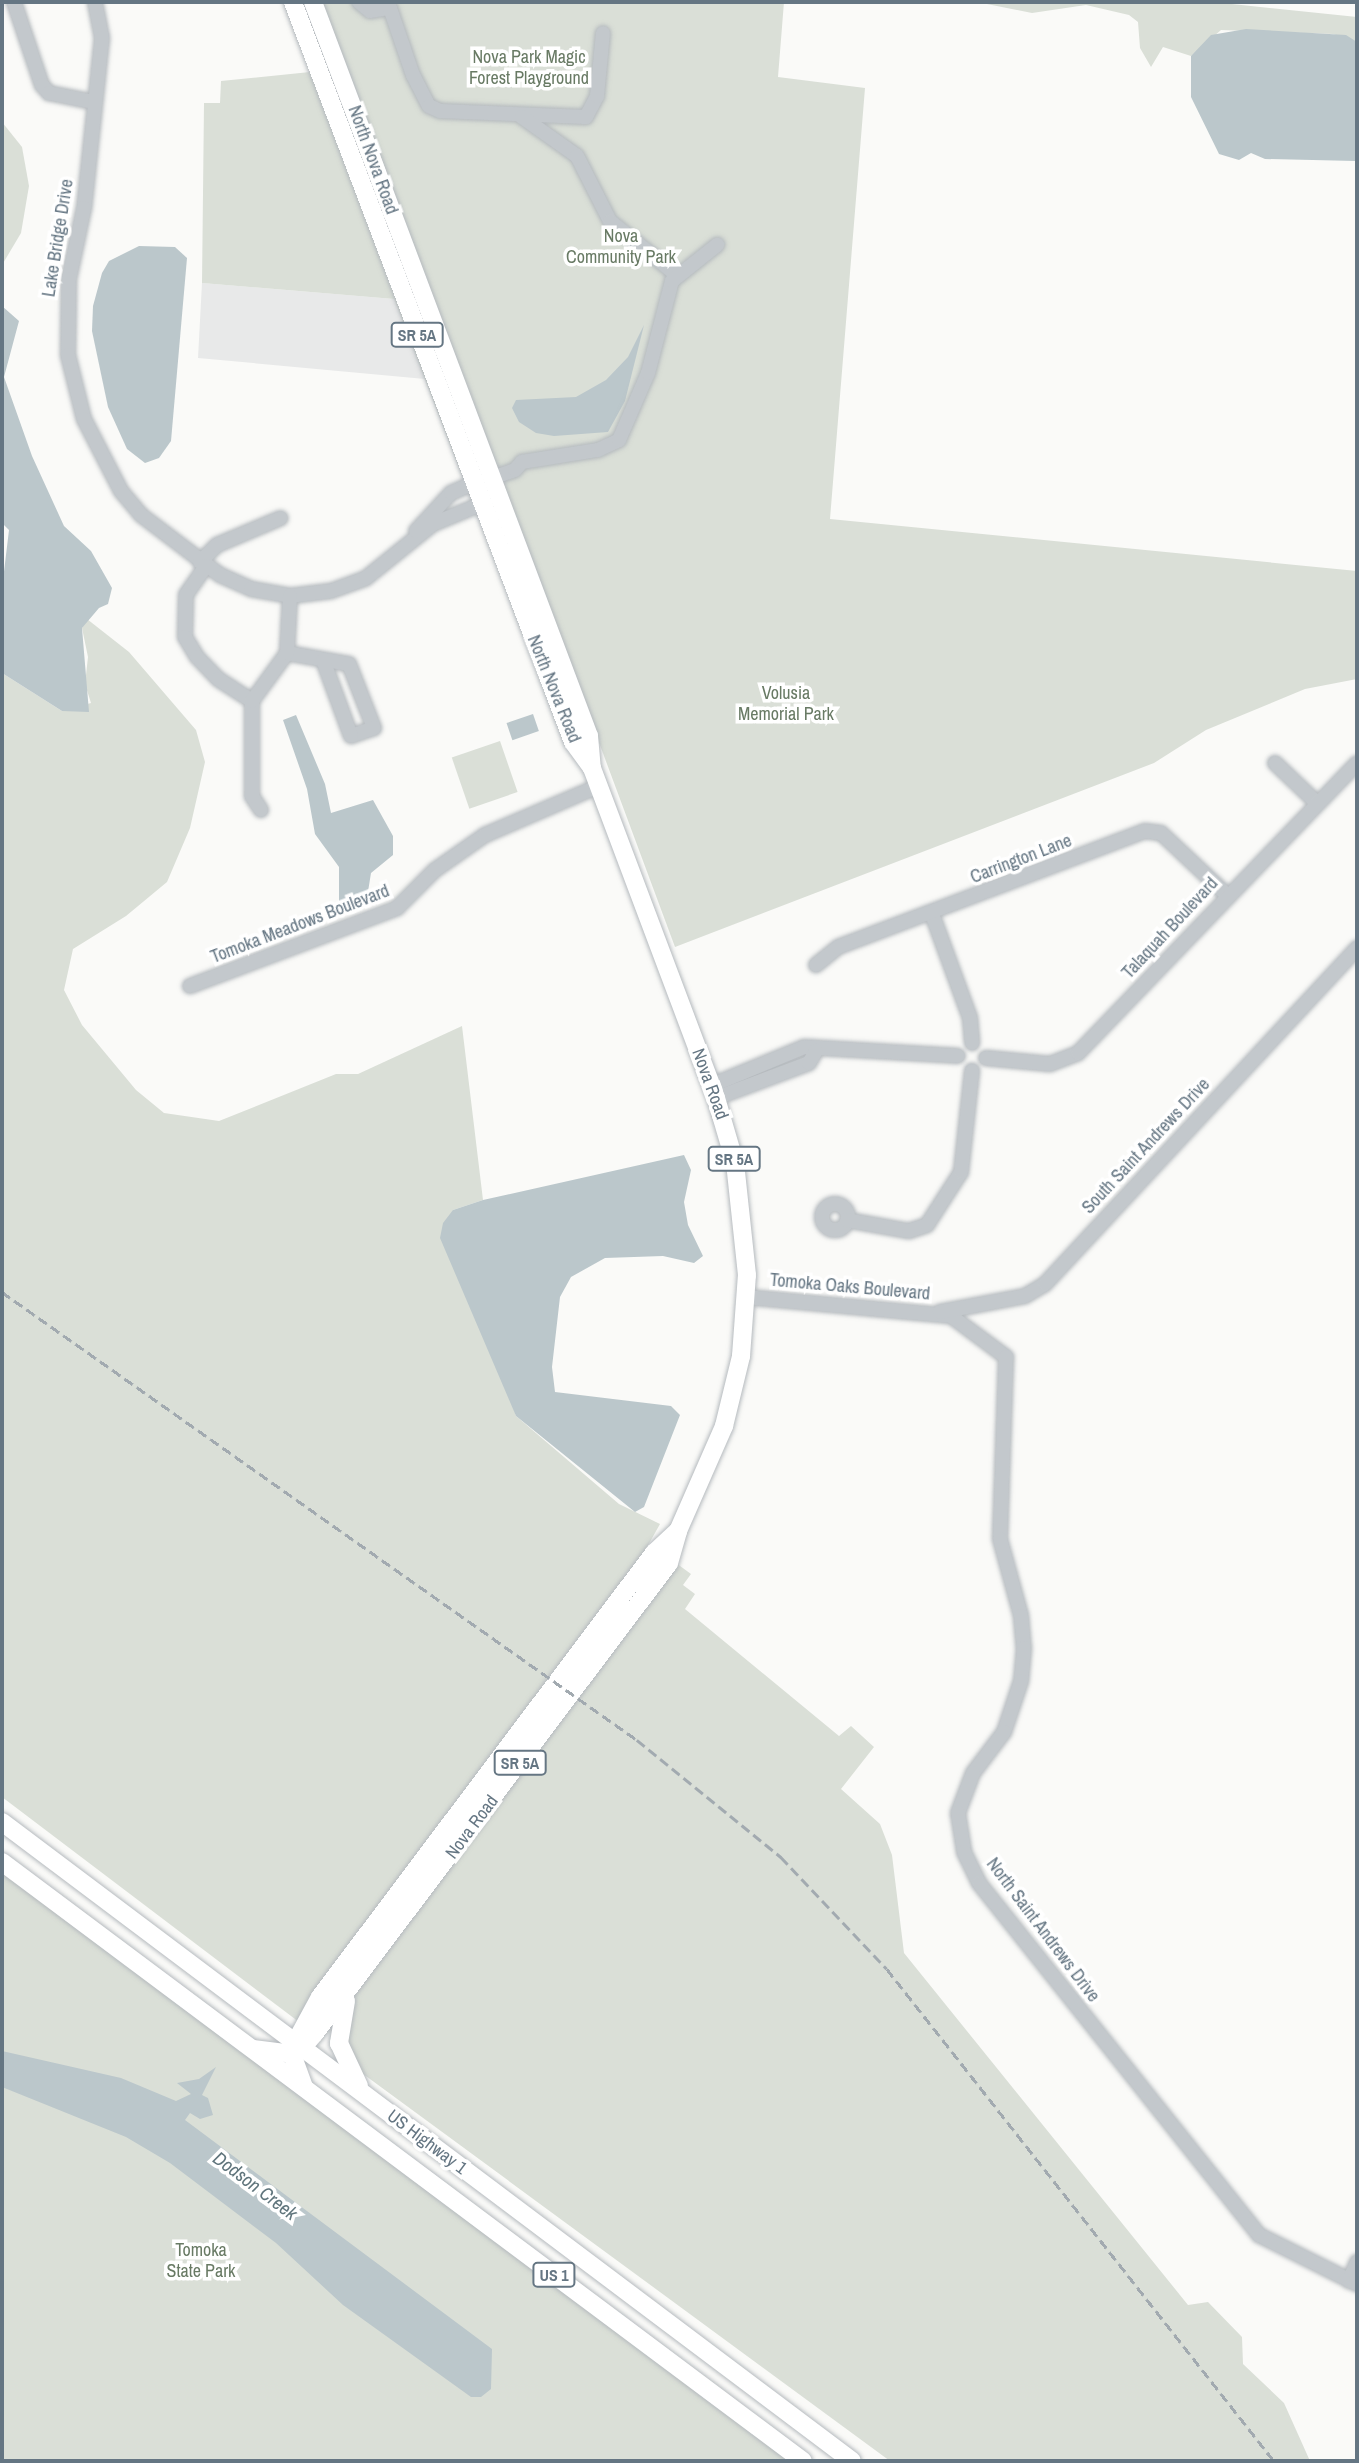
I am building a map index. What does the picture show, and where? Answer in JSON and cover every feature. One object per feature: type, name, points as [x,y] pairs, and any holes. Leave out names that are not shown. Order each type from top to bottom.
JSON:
[{"type":"main road","name":"North Nova Road","points":[[293,2],[403,300],[573,742],[592,768]]},
{"type":"main road","name":"North Nova Road","points":[[313,2],[589,736],[592,768]]},
{"type":"main road","points":[[403,300],[417,302],[431,315]]},
{"type":"main road","name":"Nova Road","points":[[297,2047],[351,1990],[669,1563],[678,1531],[724,1426],[741,1356],[747,1297],[742,1200],[713,1092],[592,768]]},
{"type":"main road","name":"Nova Road","points":[[297,2047],[327,1987],[654,1553],[678,1531]]},
{"type":"main road","name":"US Highway 1","points":[[2,1822],[297,2047],[365,2095],[852,2461]]},
{"type":"main road","name":"US Highway 1","points":[[2,1862],[803,2461]]},
{"type":"main road","points":[[351,1990],[338,2027],[339,2043],[365,2095]]},
{"type":"main road","points":[[253,2049],[297,2047],[304,2088]]},
{"type":"street","points":[[14,2],[42,85],[48,93],[94,102]]},
{"type":"street","points":[[88,2],[98,23]]},
{"type":"street","name":"Lake Bridge Drive","points":[[95,2],[102,38],[84,208],[66,314],[74,387],[100,454],[121,491],[141,515],[203,564],[234,583],[290,596],[331,591],[366,578],[412,538],[433,524],[499,497]]},
{"type":"street","points":[[359,2],[370,11],[390,8],[413,75],[432,109],[580,119],[590,113],[597,96],[603,33]]},
{"type":"street","points":[[517,115],[577,156],[610,221],[678,276]]},
{"type":"street","points":[[412,538],[442,501],[474,482],[515,470],[522,462],[598,450],[619,440],[636,410],[668,290],[678,276],[717,245]]},
{"type":"street","points":[[252,701],[218,679],[197,657],[185,637],[186,595],[217,545],[281,518]]},
{"type":"street","points":[[261,810],[252,796],[252,701],[287,653],[290,596]]},
{"type":"street","points":[[287,653],[349,664],[374,728],[351,736],[323,660]]},
{"type":"street","name":"Talaquah Boulevard","points":[[986,1058],[1050,1064],[1077,1054],[1227,895],[1357,763]]},
{"type":"street","points":[[1275,764],[1317,803]]},
{"type":"street","name":"Tomoka Meadows Boulevard","points":[[190,986],[397,908],[435,870],[485,835],[599,786]]},
{"type":"street","name":"Carrington Lane","points":[[816,965],[838,947],[932,915],[1145,831],[1161,833],[1227,895]]},
{"type":"street","points":[[932,915],[970,1018],[972,1043]]},
{"type":"street","name":"South Saint Andrews Drive","points":[[931,1314],[1025,1296],[1045,1284],[1357,948]]},
{"type":"street","points":[[713,1092],[763,1062],[804,1047],[816,1051],[854,1046],[958,1056],[972,1043]]},
{"type":"street","points":[[958,1056],[962,1066],[972,1071],[980,1069],[986,1058],[981,1045],[972,1043]]},
{"type":"street","points":[[713,1092],[809,1063],[816,1051]]},
{"type":"street","points":[[763,1062],[769,1077]]},
{"type":"street","points":[[847,1220],[909,1231],[927,1225],[961,1172],[972,1071]]},
{"type":"street","name":"Tomoka Oaks Boulevard","points":[[747,1297],[951,1316]]},
{"type":"street","name":"North Saint Andrews Drive","points":[[951,1316],[1006,1357],[1000,1539],[1021,1616],[1024,1648],[1021,1681],[1004,1732],[973,1773],[958,1813],[964,1852],[979,1883],[1229,2202],[1259,2235],[1353,2283]]},
{"type":"street","points":[[1353,2283],[1357,2262]]},
{"type":"shaded area","points":[[202,283],[394,299],[425,379],[198,358]]},
{"type":"green space","points":[[283,2],[784,2],[778,77],[865,88],[830,519],[1357,571],[1357,679],[1305,689],[1206,730],[1154,763],[675,947],[510,503],[477,515],[394,299],[202,283],[204,103],[220,103],[221,81],[310,72]]},
{"type":"green space","points":[[977,2],[1213,2],[1357,17],[1357,42],[1333,34],[1221,30],[1191,56],[1163,47],[1151,67],[1140,48],[1138,22],[1129,15],[1086,5],[1032,13]]},
{"type":"green space","points":[[2,122],[22,147],[29,186],[21,233],[2,265]]},
{"type":"green space","points":[[87,619],[129,652],[196,730],[205,762],[190,828],[167,882],[126,916],[73,949],[64,990],[82,1025],[136,1090],[164,1113],[219,1121],[336,1074],[358,1074],[462,1026],[483,1200],[453,1210],[516,1416],[619,1504],[660,1524],[628,1581],[299,2022],[2,1797],[2,673],[62,711],[91,703],[85,684],[88,657],[82,628]]},
{"type":"green space","points":[[500,741],[518,792],[469,809],[452,758]]},
{"type":"green space","points":[[676,1563],[691,1574],[683,1585],[695,1594],[685,1609],[839,1736],[851,1726],[874,1747],[841,1789],[880,1824],[892,1855],[904,1953],[1188,2305],[1208,2302],[1242,2337],[1243,2364],[1284,2403],[1310,2461],[890,2461],[355,2068],[344,2041],[355,1993]]},
{"type":"green space","name":"Tomoka State Park","points":[[2,1862],[803,2461],[2,2461]]},
{"type":"water","points":[[1246,29],[1346,35],[1357,42],[1355,161],[1265,159],[1251,153],[1239,160],[1219,154],[1191,97],[1191,56],[1211,35]]},
{"type":"water","points":[[139,246],[175,247],[187,258],[171,441],[159,458],[145,463],[127,449],[108,407],[92,331],[93,306],[102,273],[109,261]]},
{"type":"water","points":[[2,306],[19,321],[4,377],[32,456],[64,526],[91,551],[112,588],[108,604],[99,608],[82,628],[89,712],[62,711],[2,673],[2,588],[9,530],[2,523]]},
{"type":"water","points":[[644,325],[625,401],[608,432],[554,436],[536,433],[519,422],[512,408],[516,400],[576,397],[606,380],[628,357]]},
{"type":"water","points":[[533,714],[539,731],[512,740],[507,723]]},
{"type":"water","points":[[296,715],[325,784],[331,813],[373,800],[393,836],[393,855],[371,873],[366,904],[339,910],[339,867],[315,834],[307,789],[283,720]]},
{"type":"water","points":[[684,1155],[691,1170],[684,1202],[688,1225],[703,1256],[694,1263],[663,1256],[605,1258],[571,1277],[560,1297],[552,1367],[555,1392],[671,1406],[680,1415],[644,1507],[635,1512],[516,1416],[440,1238],[443,1223],[453,1210],[483,1200]]},
{"type":"water","name":"Dodson Creek","points":[[2,2051],[121,2078],[176,2101],[191,2094],[177,2083],[199,2079],[216,2067],[202,2095],[208,2098],[213,2115],[200,2119],[190,2113],[185,2120],[492,2349],[491,2389],[481,2397],[471,2397],[343,2305],[276,2243],[170,2163],[126,2137],[2,2087]]},
{"type":"railway","points":[[2,1292],[637,1740],[781,1857],[887,1969],[1274,2461]]},
{"type":"park label","name":"Nova Park Magic Forest Playground","points":[[529,68]]},
{"type":"park label","name":"Nova Community Park","points":[[621,247]]},
{"type":"park label","name":"Volusia Memorial Park","points":[[786,704]]}]
